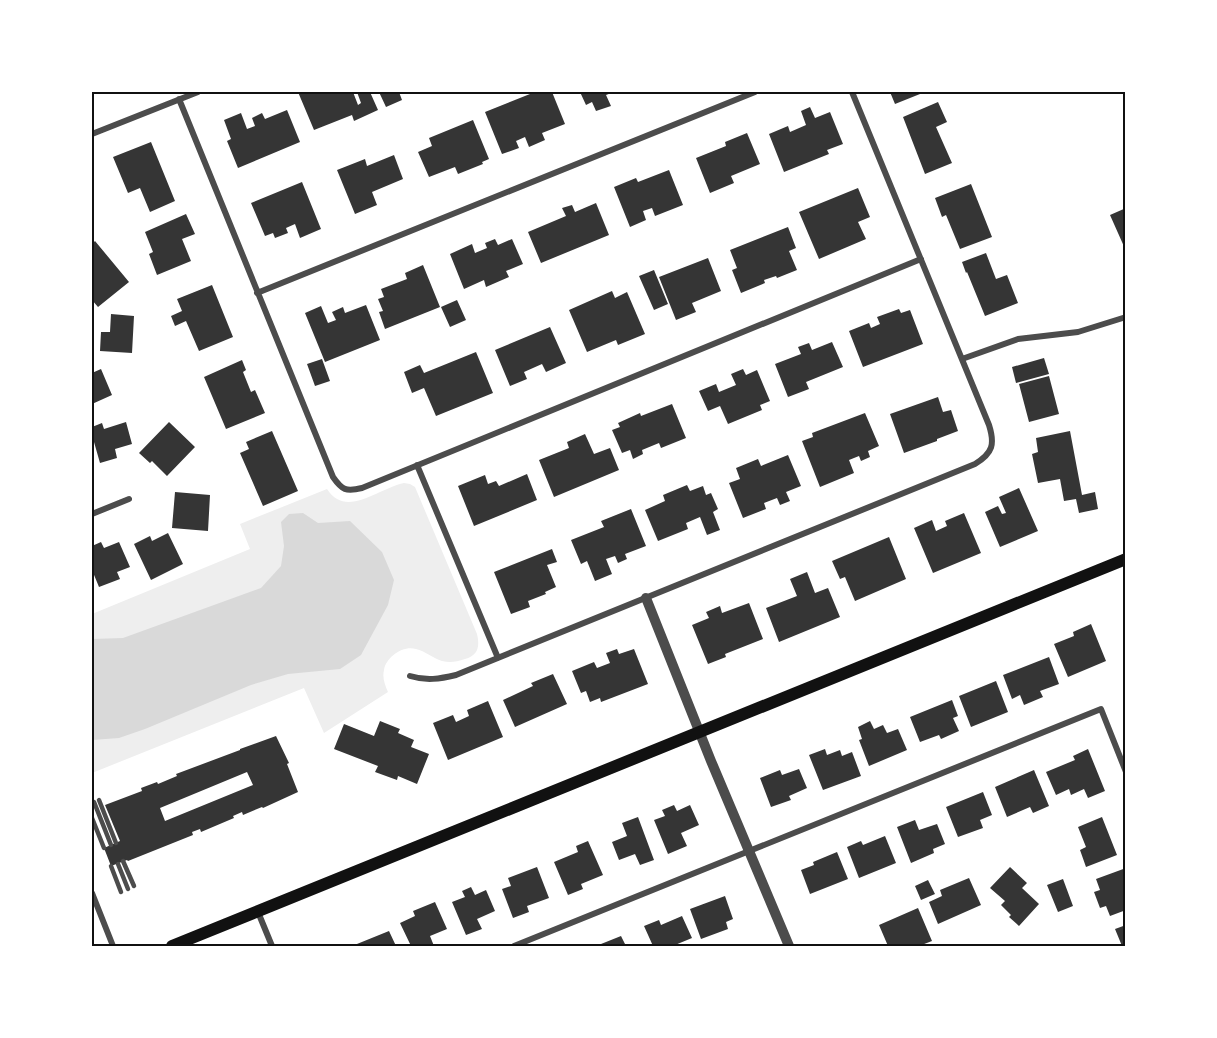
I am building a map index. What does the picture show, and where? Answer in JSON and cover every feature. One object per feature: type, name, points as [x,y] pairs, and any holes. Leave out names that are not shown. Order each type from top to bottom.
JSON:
[{"type":"main road","points":[[172,946],[1125,559]]},
{"type":"street","points":[[92,134],[198,92]]},
{"type":"street","points":[[257,293],[754,92]]},
{"type":"street","points":[[410,676],[431,680],[456,675],[975,464],[988,454],[992,447],[991,431],[852,92]]},
{"type":"street","points":[[179,99],[333,477],[345,490],[362,488],[921,259]]},
{"type":"street","points":[[962,359],[1018,339],[1078,332],[1125,317]]},
{"type":"street","points":[[417,465],[498,658]]},
{"type":"street","points":[[92,514],[129,499]]},
{"type":"street","points":[[646,598],[789,946]]},
{"type":"street","points":[[514,946],[1101,709],[1125,772]]},
{"type":"street","points":[[92,893],[112,946]]},
{"type":"street","points":[[258,912],[272,946]]},
{"type":"lane","points":[[97,801],[114,844]]},
{"type":"lane","points":[[92,818],[104,848]]},
{"type":"lane","points":[[128,889],[121,863],[134,886]]},
{"type":"lane","points":[[111,866],[120,892]]},
{"type":"shaded area","points":[[404,483],[415,487],[477,634],[478,647],[473,655],[459,661],[448,662],[416,649],[401,650],[385,665],[383,673],[388,692],[324,733],[304,688],[92,773],[92,614],[250,549],[240,524],[327,489],[335,498],[353,502]]},
{"type":"shaded area","points":[[303,513],[318,523],[350,521],[382,552],[394,580],[388,605],[361,655],[340,669],[288,674],[251,685],[119,738],[92,740],[92,639],[123,638],[261,588],[281,566],[284,546],[281,522],[289,514]]},
{"type":"building","points":[[298,92],[353,92],[358,105],[361,103],[357,92],[370,92],[378,110],[354,121],[352,115],[314,130]]},
{"type":"building","points":[[379,92],[399,92],[402,100],[386,107]]},
{"type":"building","points":[[535,92],[552,92],[565,124],[542,133],[545,140],[529,147],[525,137],[516,141],[519,148],[502,154],[485,112]]},
{"type":"building","points":[[580,92],[614,92],[606,95],[611,106],[596,111],[592,102],[586,105]]},
{"type":"building","points":[[890,92],[925,92],[895,104]]},
{"type":"building","points":[[938,102],[947,122],[936,127],[952,163],[925,174],[903,117]]},
{"type":"building","points":[[810,107],[815,118],[830,112],[843,144],[827,150],[829,154],[784,172],[769,134],[788,126],[790,132],[806,125],[801,111]]},
{"type":"building","points":[[287,110],[300,142],[238,168],[227,141],[231,139],[224,120],[241,113],[247,129],[255,126],[252,118],[262,113],[265,119]]},
{"type":"building","points":[[473,120],[489,159],[482,162],[483,164],[458,174],[455,167],[429,177],[418,152],[432,146],[429,138]]},
{"type":"building","points":[[747,133],[760,164],[731,176],[734,183],[710,193],[696,158],[726,146],[725,142]]},
{"type":"building","points":[[151,142],[175,201],[150,212],[140,188],[128,193],[113,157]]},
{"type":"building","points":[[394,155],[403,179],[372,192],[377,205],[355,214],[337,170],[365,159],[367,166]]},
{"type":"building","points":[[669,170],[683,205],[655,216],[652,208],[643,211],[646,220],[630,227],[614,187],[636,178],[638,182]]},
{"type":"building","points":[[302,182],[321,229],[300,238],[295,224],[286,228],[288,233],[275,238],[273,233],[265,236],[251,203]]},
{"type":"building","points":[[971,184],[992,237],[960,249],[946,215],[942,217],[935,198]]},
{"type":"building","points":[[858,188],[870,217],[858,222],[866,239],[819,259],[799,212]]},
{"type":"building","points":[[596,203],[609,235],[541,263],[528,232],[566,216],[562,208],[572,205],[575,212]]},
{"type":"building","points":[[1126,208],[1126,251],[1110,215]]},
{"type":"building","points":[[186,214],[195,234],[182,239],[191,261],[157,275],[149,254],[153,252],[145,232]]},
{"type":"building","points":[[788,227],[796,248],[789,251],[797,270],[777,278],[776,276],[764,280],[765,283],[741,293],[732,270],[737,268],[730,250]]},
{"type":"building","points":[[495,239],[498,245],[512,239],[523,264],[506,271],[509,277],[486,287],[484,280],[464,289],[450,254],[472,244],[475,253],[487,248],[485,243]]},
{"type":"building","points":[[95,241],[129,282],[98,307],[92,300],[92,244]]},
{"type":"building","points":[[986,253],[996,279],[1007,275],[1018,303],[985,316],[962,262]]},
{"type":"building","points":[[708,258],[721,291],[692,303],[696,312],[676,320],[659,277]]},
{"type":"building","points":[[423,265],[440,307],[385,329],[379,312],[383,311],[378,299],[384,297],[381,289],[407,279],[405,273]]},
{"type":"building","points":[[654,270],[668,304],[654,310],[639,276]]},
{"type":"building","points":[[212,285],[233,337],[199,351],[186,321],[175,326],[171,316],[182,311],[177,299]]},
{"type":"building","points":[[612,291],[615,298],[627,292],[645,334],[618,345],[616,340],[587,352],[569,310]]},
{"type":"building","points":[[457,300],[466,320],[450,327],[441,307]]},
{"type":"building","points":[[366,305],[380,340],[325,362],[305,313],[321,306],[328,323],[336,320],[332,312],[343,307],[345,313]]},
{"type":"building","points":[[899,309],[901,313],[910,310],[923,344],[863,367],[849,331],[869,323],[871,328],[880,324],[877,317]]},
{"type":"building","points":[[111,314],[134,316],[132,353],[100,351],[101,332],[110,332]]},
{"type":"building","points":[[550,327],[566,363],[546,372],[542,364],[524,372],[527,379],[510,386],[495,350]]},
{"type":"building","points":[[832,342],[843,367],[806,382],[809,389],[788,397],[775,364],[801,354],[798,347],[809,343],[812,350]]},
{"type":"building","points":[[476,352],[493,393],[436,416],[424,388],[412,393],[404,372],[420,365],[424,373]]},
{"type":"building","points":[[1044,358],[1049,374],[1016,383],[1012,367]]},
{"type":"building","points":[[322,359],[330,381],[315,386],[307,364]]},
{"type":"building","points":[[242,360],[246,370],[243,372],[251,392],[255,390],[265,413],[226,429],[204,377]]},
{"type":"building","points":[[101,369],[112,395],[92,404],[92,373]]},
{"type":"building","points":[[743,369],[746,375],[757,370],[770,401],[760,405],[762,410],[728,424],[720,406],[708,411],[699,391],[716,384],[719,392],[736,385],[731,374]]},
{"type":"building","points":[[1049,376],[1059,414],[1029,422],[1019,384]]},
{"type":"building","points":[[938,397],[943,412],[951,410],[958,431],[904,453],[890,414]]},
{"type":"building","points":[[672,404],[686,438],[661,448],[659,443],[642,450],[643,454],[633,459],[630,450],[622,453],[612,430],[620,427],[618,423],[640,413],[641,416]]},
{"type":"building","points":[[865,413],[879,446],[868,451],[870,457],[861,461],[859,456],[849,460],[854,473],[820,487],[802,441],[813,437],[812,433]]},
{"type":"building","points":[[126,422],[132,444],[115,449],[117,458],[100,463],[92,427],[102,423],[104,429]]},
{"type":"building","points":[[169,422],[195,447],[167,476],[152,461],[150,463],[139,453]]},
{"type":"building","points":[[272,431],[298,491],[263,506],[240,453],[249,449],[246,442]]},
{"type":"building","points":[[1070,431],[1082,495],[1095,492],[1098,509],[1079,513],[1076,499],[1064,501],[1060,479],[1038,483],[1032,454],[1038,452],[1036,438]]},
{"type":"building","points":[[585,434],[594,454],[610,448],[619,470],[554,497],[539,460],[569,448],[567,442]]},
{"type":"building","points":[[788,455],[801,486],[786,492],[790,501],[780,505],[777,498],[764,503],[766,509],[743,518],[729,483],[740,479],[736,468],[758,459],[761,466]]},
{"type":"building","points":[[527,474],[537,500],[474,526],[458,486],[485,475],[488,484],[496,481],[499,486]]},
{"type":"building","points":[[687,485],[690,491],[703,486],[706,495],[711,493],[718,509],[713,512],[720,530],[707,535],[700,517],[686,523],[688,529],[658,541],[645,510],[665,501],[663,495]]},
{"type":"building","points":[[1019,488],[1038,531],[1000,547],[985,512],[998,506],[1002,514],[1006,513],[999,497]]},
{"type":"building","points":[[175,492],[210,495],[208,531],[172,528]]},
{"type":"building","points":[[631,509],[646,546],[625,554],[627,559],[618,563],[615,556],[606,559],[612,574],[595,581],[587,561],[581,564],[571,540],[604,527],[601,521]]},
{"type":"building","points":[[964,513],[981,553],[933,573],[914,528],[932,520],[936,531],[947,526],[945,521]]},
{"type":"building","points":[[168,533],[183,564],[151,580],[134,544],[150,536],[152,541]]},
{"type":"building","points":[[889,537],[906,579],[855,601],[845,577],[840,579],[832,561]]},
{"type":"building","points":[[101,542],[104,548],[119,542],[130,567],[117,572],[120,579],[99,587],[92,570],[92,546]]},
{"type":"building","points":[[552,549],[557,562],[547,565],[556,587],[528,601],[530,607],[511,614],[494,572]]},
{"type":"building","points":[[807,572],[815,593],[828,588],[840,617],[779,642],[766,608],[797,596],[790,579]]},
{"type":"building","points":[[749,603],[763,639],[725,654],[726,657],[708,664],[692,625],[709,618],[706,612],[720,606],[722,613]]},
{"type":"building","points":[[1091,624],[1106,661],[1068,677],[1054,644],[1074,636],[1073,632]]},
{"type":"building","points":[[617,649],[619,654],[634,649],[648,684],[601,702],[600,698],[590,702],[586,691],[581,693],[572,671],[594,662],[597,668],[610,663],[606,653]]},
{"type":"building","points":[[1049,657],[1059,684],[1040,691],[1043,697],[1024,705],[1020,695],[1012,699],[1003,675]]},
{"type":"building","points":[[553,674],[567,704],[515,727],[503,700],[533,686],[531,683]]},
{"type":"building","points":[[996,681],[1008,712],[971,727],[959,696]]},
{"type":"building","points":[[952,700],[958,716],[953,718],[959,731],[941,739],[939,735],[920,742],[910,717]]},
{"type":"building","points":[[488,701],[503,737],[448,760],[433,723],[453,715],[456,722],[469,716],[467,710]]},
{"type":"building","points":[[380,721],[400,729],[398,733],[414,740],[411,747],[429,754],[417,784],[398,776],[397,780],[375,772],[378,766],[334,749],[344,724],[374,736]]},
{"type":"building","points":[[870,721],[874,729],[883,725],[887,733],[898,729],[907,750],[869,766],[859,740],[862,739],[858,727]]},
{"type":"building","points":[[276,736],[289,763],[287,764],[298,792],[263,808],[243,815],[242,812],[233,816],[234,818],[201,832],[200,829],[192,832],[193,835],[111,866],[104,848],[120,841],[105,805],[142,791],[141,788],[157,782],[158,784],[177,776],[176,774]],"holes":[[[247,772],[253,785],[165,821],[160,808]]]},
{"type":"building","points":[[825,749],[827,755],[840,750],[842,756],[852,752],[861,776],[823,790],[809,755]]},
{"type":"building","points":[[1088,749],[1105,791],[1088,798],[1084,789],[1071,795],[1069,789],[1056,795],[1046,772],[1075,760],[1073,756]]},
{"type":"building","points":[[799,769],[807,788],[789,796],[791,800],[771,807],[760,778],[780,770],[782,775]]},
{"type":"building","points":[[1034,770],[1049,806],[1033,813],[1030,807],[1007,817],[995,787]]},
{"type":"building","points":[[983,792],[992,815],[980,820],[983,828],[958,837],[946,807]]},
{"type":"building","points":[[674,805],[677,811],[690,805],[699,825],[681,833],[687,846],[668,854],[654,820],[665,816],[662,810]]},
{"type":"building","points":[[638,817],[654,860],[640,865],[635,854],[619,860],[612,842],[627,836],[622,823]]},
{"type":"building","points":[[1102,817],[1117,855],[1086,867],[1080,850],[1086,847],[1078,827]]},
{"type":"building","points":[[915,820],[919,830],[937,824],[945,844],[933,849],[934,853],[911,863],[897,827]]},
{"type":"building","points":[[885,836],[896,863],[859,878],[847,847],[861,841],[863,845]]},
{"type":"building","points":[[588,841],[603,875],[581,884],[583,889],[568,895],[554,862],[578,852],[576,846]]},
{"type":"building","points":[[837,852],[848,879],[810,894],[801,870]]},
{"type":"building","points":[[537,867],[549,898],[527,906],[529,912],[513,918],[502,889],[511,886],[508,878]]},
{"type":"building","points":[[1010,867],[1027,883],[1022,888],[1039,904],[1019,926],[1001,905],[1005,901],[990,888]]},
{"type":"building","points":[[1126,868],[1126,910],[1110,916],[1106,906],[1100,908],[1094,892],[1100,890],[1096,879]]},
{"type":"building","points":[[969,878],[981,905],[938,924],[929,902],[942,896],[940,890]]},
{"type":"building","points":[[1063,879],[1073,906],[1058,912],[1047,885]]},
{"type":"building","points":[[928,880],[935,894],[921,900],[915,886]]},
{"type":"building","points":[[471,887],[475,895],[486,890],[495,911],[477,919],[482,929],[466,935],[452,902],[465,897],[462,891]]},
{"type":"building","points":[[725,896],[733,919],[726,922],[728,929],[701,939],[690,909]]},
{"type":"building","points":[[435,902],[447,929],[430,936],[434,946],[411,946],[400,923],[415,916],[413,911]]},
{"type":"building","points":[[918,908],[932,941],[919,946],[888,946],[879,925]]},
{"type":"building","points":[[682,916],[692,938],[676,946],[653,946],[644,926],[659,920],[661,925]]},
{"type":"building","points":[[1126,925],[1126,946],[1122,946],[1115,929]]},
{"type":"building","points":[[389,931],[396,946],[352,946]]},
{"type":"building","points":[[621,936],[626,946],[602,946],[601,944]]}]
